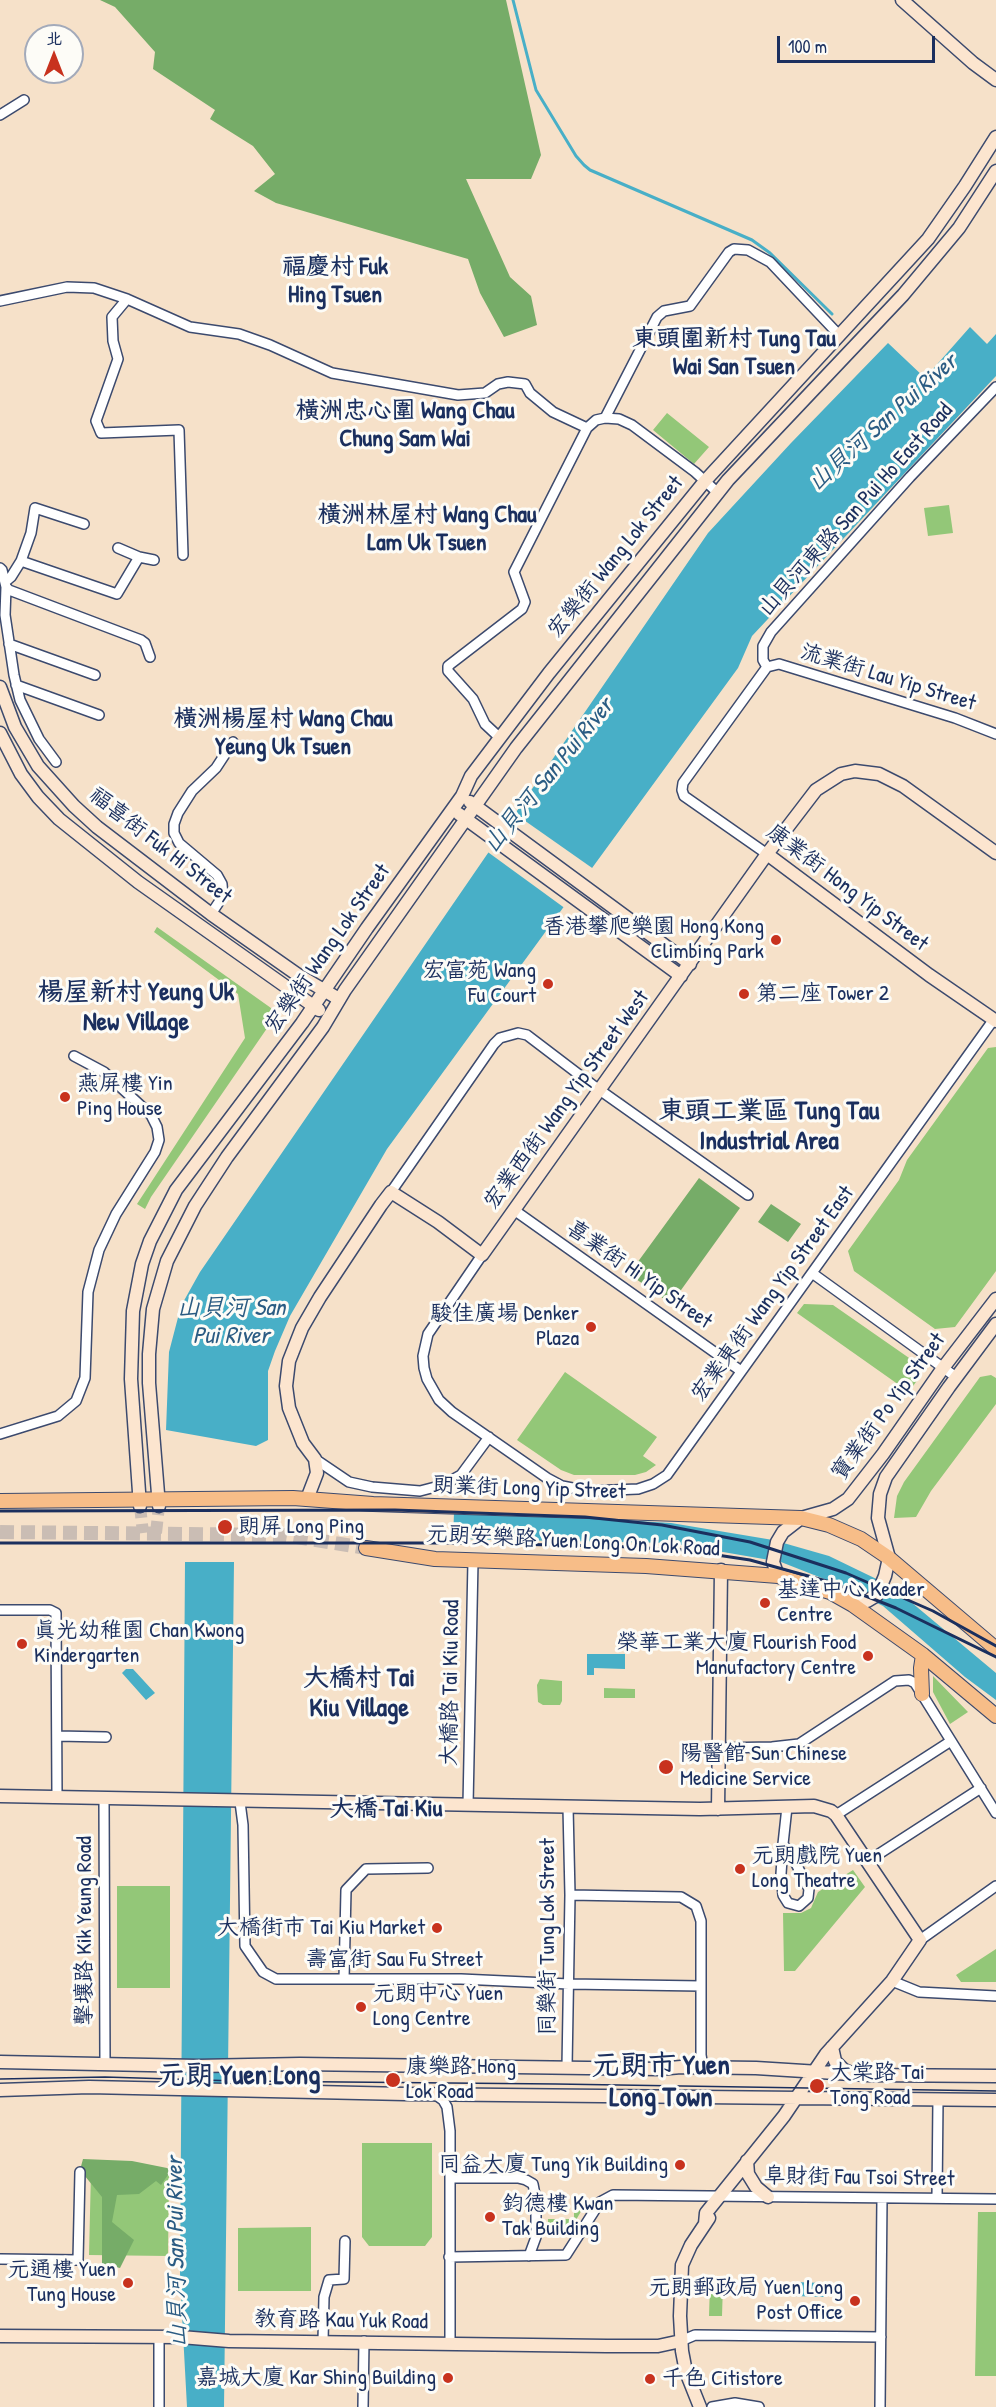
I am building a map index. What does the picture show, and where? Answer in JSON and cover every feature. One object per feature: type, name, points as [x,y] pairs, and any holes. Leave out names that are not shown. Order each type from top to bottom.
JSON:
[{"type":"main road","name":"朗業街 Long Yip Street","points":[[0,1501],[159,1502],[307,1499],[373,1504],[801,1518],[854,1535],[889,1558],[996,1649]]},
{"type":"main road","name":"元朗安樂路 Yuen Long On Lok Road","points":[[366,1548],[435,1559],[473,1561],[561,1562],[721,1570],[776,1569],[830,1592],[853,1605],[923,1655],[996,1716]]},
{"type":"main road","points":[[922,1694],[923,1655]]},
{"type":"street","points":[[902,0],[973,63],[996,80]]},
{"type":"street","points":[[0,115],[24,100]]},
{"type":"street","name":"宏樂街 Wang Lok Street","points":[[140,1502],[131,1379],[131,1337],[137,1288],[150,1241],[176,1190],[314,1006],[462,796],[471,776],[549,673],[705,481],[928,239],[996,137]]},
{"type":"street","name":"宏樂街 Wang Lok Street","points":[[159,1502],[149,1354],[153,1309],[167,1261],[195,1206],[227,1156],[323,1027],[339,999],[516,748],[717,492],[903,295],[959,228],[996,171]]},
{"type":"street","points":[[606,418],[657,317],[664,311],[690,306],[729,252],[734,249],[748,250],[777,268],[839,335]]},
{"type":"street","points":[[0,301],[67,287],[93,288],[127,299],[190,327],[239,334],[270,345],[332,373],[458,395],[485,393],[498,384],[508,382],[525,384],[530,393],[553,412],[587,428]]},
{"type":"street","points":[[127,299],[112,316],[113,341],[118,359],[96,421],[101,433],[179,430],[183,555]]},
{"type":"street","name":"山貝河東路 San Pui Ho East Road","points":[[767,666],[763,660],[763,646],[771,632],[910,477],[996,387]]},
{"type":"street","points":[[500,738],[485,724],[473,699],[448,671],[448,666],[525,605],[514,572],[587,428],[596,420],[619,419],[632,425],[705,481]]},
{"type":"street","name":"宏樂街 Wang Lok Street","points":[[705,481],[717,492]]},
{"type":"street","points":[[5,585],[21,561],[31,533],[35,508],[84,524]]},
{"type":"street","points":[[118,548],[139,557],[154,560]]},
{"type":"street","points":[[21,561],[117,594],[139,557]]},
{"type":"street","points":[[0,568],[5,585],[4,601],[16,685],[29,722],[56,762]]},
{"type":"street","points":[[5,585],[9,590],[141,640],[150,657]]},
{"type":"street","points":[[9,644],[95,675]]},
{"type":"street","name":"流業街 Lau Yip Street","points":[[682,787],[767,666],[779,664],[955,718],[996,734]]},
{"type":"street","points":[[16,685],[99,715]]},
{"type":"street","name":"福喜街 Fuk Hi Street","points":[[0,687],[15,727],[38,766],[57,789],[97,827],[211,914],[339,999]]},
{"type":"street","name":"福喜街 Fuk Hi Street","points":[[0,733],[21,774],[59,819],[138,882],[328,1015]]},
{"type":"street","points":[[211,914],[223,896],[222,884],[217,876],[179,843],[174,833],[174,824],[192,791],[216,768],[233,742]]},
{"type":"street","name":"宏業西街 Wang Yip Street West","points":[[667,1475],[653,1484],[638,1489],[588,1491],[570,1489],[547,1478],[445,1406],[432,1390],[424,1368],[428,1334],[767,854],[816,790],[841,774],[855,771],[879,774],[891,779],[996,853]]},
{"type":"street","name":"康業街 Hong Yip Street","points":[[682,787],[684,796],[767,854],[929,975],[995,1020]]},
{"type":"street","points":[[462,796],[690,964]]},
{"type":"street","points":[[452,809],[681,976]]},
{"type":"street","name":"宏業東街 Wang Yip Street East","points":[[667,1475],[995,1020]]},
{"type":"street","points":[[489,1437],[461,1475],[443,1485],[420,1491],[372,1487],[349,1482],[315,1459],[303,1443],[289,1408],[286,1386],[289,1361],[302,1328],[320,1297],[500,1038],[518,1033],[527,1035],[600,1091],[748,1195]]},
{"type":"street","points":[[0,1434],[58,1416],[76,1401],[85,1378],[88,1292],[99,1250],[116,1214],[158,1146],[158,1127],[151,1115],[104,1072],[74,1056]]},
{"type":"street","points":[[391,1192],[438,1222],[483,1255]]},
{"type":"street","name":"喜業街 Hi Yip Street","points":[[514,1210],[741,1371]]},
{"type":"street","points":[[812,1273],[956,1377]]},
{"type":"street","name":"寶業街 Po Yip Street","points":[[801,1518],[833,1509],[848,1499],[996,1299]]},
{"type":"street","name":"寶業街 Po Yip Street","points":[[889,1558],[878,1518],[880,1494],[886,1477],[996,1324]]},
{"type":"street","points":[[307,1499],[317,1473],[315,1459]]},
{"type":"street","points":[[776,1569],[777,1542],[783,1532],[801,1518]]},
{"type":"street","points":[[853,1605],[870,1600],[877,1595],[889,1558]]},
{"type":"street","name":"大橋路 Tai Kiu Road","points":[[468,1805],[473,1561]]},
{"type":"street","points":[[718,1809],[721,1570]]},
{"type":"street","points":[[0,1610],[50,1610],[56,1612],[57,1615],[57,1797]]},
{"type":"street","points":[[718,1748],[799,1744],[895,1681],[902,1679],[915,1683],[996,1813]]},
{"type":"street","points":[[57,1736],[106,1737]]},
{"type":"street","points":[[836,1815],[951,1741]]},
{"type":"street","points":[[868,1861],[981,1788]]},
{"type":"street","points":[[0,1796],[568,1807],[825,1808],[836,1815],[920,1940]]},
{"type":"street","name":"擊壤路 Kik Yeung Road","points":[[104,1799],[105,2063]]},
{"type":"street","name":"壽富街 Sau Fu Street","points":[[239,1802],[243,1825],[245,1946],[263,1972],[276,1979],[461,1979],[569,1984],[701,1986]]},
{"type":"street","name":"同樂街 Tung Lok Street","points":[[567,2067],[570,1895],[568,1807]]},
{"type":"street","points":[[783,1844],[809,1889],[808,1899],[799,1906],[788,1903],[783,1895],[783,1844],[787,1807]]},
{"type":"street","points":[[344,1979],[346,1890],[366,1869],[428,1868]]},
{"type":"street","points":[[700,2407],[686,2372],[681,2341],[682,2265],[691,2245],[705,2224],[706,2213],[797,2098],[832,2047],[892,1981],[920,1940],[996,1886]]},
{"type":"street","points":[[570,1895],[671,1896],[690,1901],[696,1906],[701,1921],[701,2055],[703,2067]]},
{"type":"street","points":[[892,1981],[919,1992],[996,1996]]},
{"type":"street","points":[[832,2047],[835,2061],[839,2066],[855,2074]]},
{"type":"street","points":[[0,2062],[180,2066],[311,2064],[659,2069],[703,2067],[815,2070],[855,2074],[996,2076]]},
{"type":"street","points":[[0,2090],[89,2087],[436,2095],[996,2100]]},
{"type":"street","points":[[436,2095],[443,2100],[449,2119],[450,2343]]},
{"type":"street","points":[[937,2198],[938,2099]]},
{"type":"street","points":[[747,2161],[748,2174],[756,2187],[768,2197]]},
{"type":"street","points":[[0,2259],[78,2259],[80,2172]]},
{"type":"street","points":[[449,2257],[529,2256],[536,2237],[536,2200],[533,2184],[518,2178],[450,2178]]},
{"type":"street","name":"阜財街 Fau Tsoi Street","points":[[529,2256],[566,2255],[600,2202],[613,2195],[718,2199],[768,2197],[996,2199]]},
{"type":"street","points":[[880,2407],[882,2198]]},
{"type":"street","points":[[323,2341],[324,2297],[329,2280],[344,2278],[345,2241]]},
{"type":"street","name":"教育路 Kau Yuk Road","points":[[0,2336],[658,2346],[681,2341]]},
{"type":"street","points":[[681,2341],[695,2336],[881,2337]]},
{"type":"street","points":[[159,2337],[159,2407]]},
{"type":"street","points":[[363,2407],[364,2341]]},
{"type":"street","points":[[712,2407],[726,2403],[759,2407]]},
{"type":"green space","points":[[100,0],[506,0],[541,155],[531,179],[466,179],[510,277],[531,296],[537,325],[504,337],[480,293],[468,259],[276,203],[254,191],[275,174],[253,146],[210,119],[215,110],[153,69],[155,52],[115,7]]},
{"type":"green space","points":[[667,413],[709,447],[694,464],[653,430]]},
{"type":"green space","points":[[949,505],[953,533],[928,536],[924,508]]},
{"type":"green space","points":[[157,927],[271,1008],[272,1021],[145,1209],[137,1204],[245,1038],[238,994],[154,932]]},
{"type":"green space","points":[[996,1047],[996,1271],[955,1327],[935,1329],[854,1271],[848,1251],[899,1180],[907,1160],[988,1048]]},
{"type":"green space","points":[[699,1178],[740,1208],[671,1304],[629,1274]]},
{"type":"green space","points":[[771,1204],[801,1224],[788,1242],[758,1222]]},
{"type":"green space","points":[[804,1304],[833,1305],[912,1360],[918,1379],[909,1392],[797,1313]]},
{"type":"green space","points":[[565,1372],[657,1437],[643,1456],[656,1465],[646,1472],[635,1475],[574,1475],[561,1470],[517,1440]]},
{"type":"green space","points":[[991,1375],[996,1378],[996,1404],[931,1491],[916,1517],[894,1518],[897,1496],[904,1482],[980,1377]]},
{"type":"green space","points":[[933,1676],[968,1712],[950,1724],[933,1692]]},
{"type":"green space","points":[[540,1679],[562,1681],[560,1705],[543,1705],[538,1702],[537,1685]]},
{"type":"green space","points":[[604,1688],[635,1689],[635,1698],[604,1698]]},
{"type":"green space","points":[[853,1870],[865,1887],[795,1971],[784,1971],[783,1913],[801,1913],[811,1908],[818,1892]]},
{"type":"green space","points":[[117,1886],[170,1886],[170,1988],[117,1988]]},
{"type":"green space","points":[[996,1949],[996,1982],[961,1982],[956,1975]]},
{"type":"green space","points":[[362,2143],[432,2143],[432,2237],[425,2246],[369,2246],[362,2237]]},
{"type":"green space","points":[[83,2159],[132,2161],[172,2169],[161,2185],[156,2181],[139,2194],[117,2195],[112,2222],[134,2240],[120,2268],[102,2264],[102,2197],[80,2170]]},
{"type":"green space","points":[[91,2172],[169,2174],[168,2256],[89,2255]]},
{"type":"green space","points":[[574,2208],[583,2208],[566,2237],[548,2237],[548,2219],[574,2219]]},
{"type":"green space","points":[[978,2212],[996,2212],[996,2376],[975,2376]]},
{"type":"green space","points":[[311,2227],[311,2291],[238,2291],[238,2228]]},
{"type":"green space","points":[[710,2284],[723,2284],[722,2316],[709,2316]]},
{"type":"water","name":"山貝河 San Pui River","points":[[970,327],[987,344],[996,334],[996,376],[752,636],[738,668],[387,1149],[290,1316],[275,1351],[268,1371],[268,1440],[256,1446],[166,1430],[169,1352],[181,1306],[200,1272],[708,533],[888,343],[925,378]]},
{"type":"water","points":[[454,1513],[505,1513],[671,1523],[773,1540],[829,1556],[893,1587],[996,1673],[996,1700],[965,1677],[883,1606],[847,1588],[781,1562],[671,1543],[453,1539]]},
{"type":"water","name":"山貝河 San Pui River","points":[[185,1562],[234,1562],[224,2407],[187,2407],[180,2278]]},
{"type":"water","points":[[587,1654],[625,1654],[625,1669],[594,1668],[594,1675],[587,1675]]},
{"type":"water","points":[[126,1669],[133,1669],[155,1693],[146,1700],[122,1673]]},
{"type":"water","points":[[794,2282],[824,2283],[824,2297],[794,2296]]},
{"type":"pier","points":[[511,811],[595,870],[566,909],[485,850]]},
{"type":"waterway","points":[[513,0],[536,90],[576,156],[584,165],[590,170],[752,240],[770,253],[832,314]]},
{"type":"tunnel","points":[[140,1506],[143,1533]]},
{"type":"tunnel","points":[[156,1533],[159,1506]]},
{"type":"tunnel","points":[[0,1532],[283,1535],[366,1548]]},
{"type":"tram line","points":[[0,2079],[105,2077],[237,2081],[996,2091]]},
{"type":"railway","points":[[0,1511],[395,1510],[585,1517],[662,1525],[750,1542],[846,1573],[933,1611],[996,1646]]},
{"type":"railway","points":[[0,1543],[449,1543],[684,1550],[750,1560],[830,1582],[896,1608],[996,1657]]},
{"type":"place","name":"香港攀爬樂園 Hong Kong Climbing Park","points":[[776,940]]},
{"type":"place","name":"宏富苑 Wang Fu Court","points":[[548,984]]},
{"type":"place","name":"第二座 Tower 2","points":[[744,994]]},
{"type":"place","name":"燕屏樓 Yin Ping House","points":[[65,1097]]},
{"type":"place","name":"駿佳廣場 Denker Plaza","points":[[591,1327]]},
{"type":"place","name":"朗屏 Long Ping","points":[[225,1527]]},
{"type":"place","name":"基達中心 Keader Centre","points":[[765,1603]]},
{"type":"place","name":"真光幼稚園 Chan Kwong Kindergarten","points":[[22,1644]]},
{"type":"place","name":"榮華工業大廈 Flourish Food Manufactory Centre","points":[[868,1656]]},
{"type":"place","name":"陽醫館 Sun Chinese Medicine Service","points":[[666,1767]]},
{"type":"place","name":"元朗戲院 Yuen Long Theatre","points":[[740,1869]]},
{"type":"place","name":"大橋街市 Tai Kiu Market","points":[[437,1928]]},
{"type":"place","name":"元朗中心 Yuen Long Centre","points":[[361,2007]]},
{"type":"place","name":"康樂路 Hong Lok Road","points":[[393,2080]]},
{"type":"place","name":"大棠路 Tai Tong Road","points":[[817,2086]]},
{"type":"place","name":"同益大廈 Tung Yik Building","points":[[680,2165]]},
{"type":"place","name":"鈞德樓 Kwan Tak Building","points":[[490,2217]]},
{"type":"place","name":"元通樓 Yuen Tung House","points":[[128,2283]]},
{"type":"place","name":"元朗郵政局 Yuen Long Post Office","points":[[855,2301]]},
{"type":"place","name":"嘉城大廈 Kar Shing Building","points":[[448,2378]]},
{"type":"place","name":"千色 Citistore","points":[[650,2379]]},
{"type":"district","name":"福慶村 Fuk Hing Tsuen","points":[[335,282]]},
{"type":"district","name":"東頭圍新村 Tung Tau Wai San Tsuen","points":[[734,354]]},
{"type":"district","name":"橫洲忠心圍 Wang Chau Chung Sam Wai","points":[[405,426]]},
{"type":"district","name":"橫洲林屋村 Wang Chau Lam Uk Tsuen","points":[[427,530]]},
{"type":"district","name":"橫洲楊屋村 Wang Chau Yeung Uk Tsuen","points":[[283,734]]},
{"type":"district","name":"楊屋新村 Yeung Uk New Village","points":[[136,1008]]},
{"type":"district","name":"東頭工業區 Tung Tau Industrial Area","points":[[769,1127]]},
{"type":"district","name":"大橋村 Tai Kiu Village","points":[[359,1694]]},
{"type":"district","name":"大橋 Tai Kiu","points":[[386,1810]]},
{"type":"district","name":"元朗 Yuen Long","points":[[239,2077]]},
{"type":"district","name":"元朗市 Yuen Long Town","points":[[661,2083]]}]
